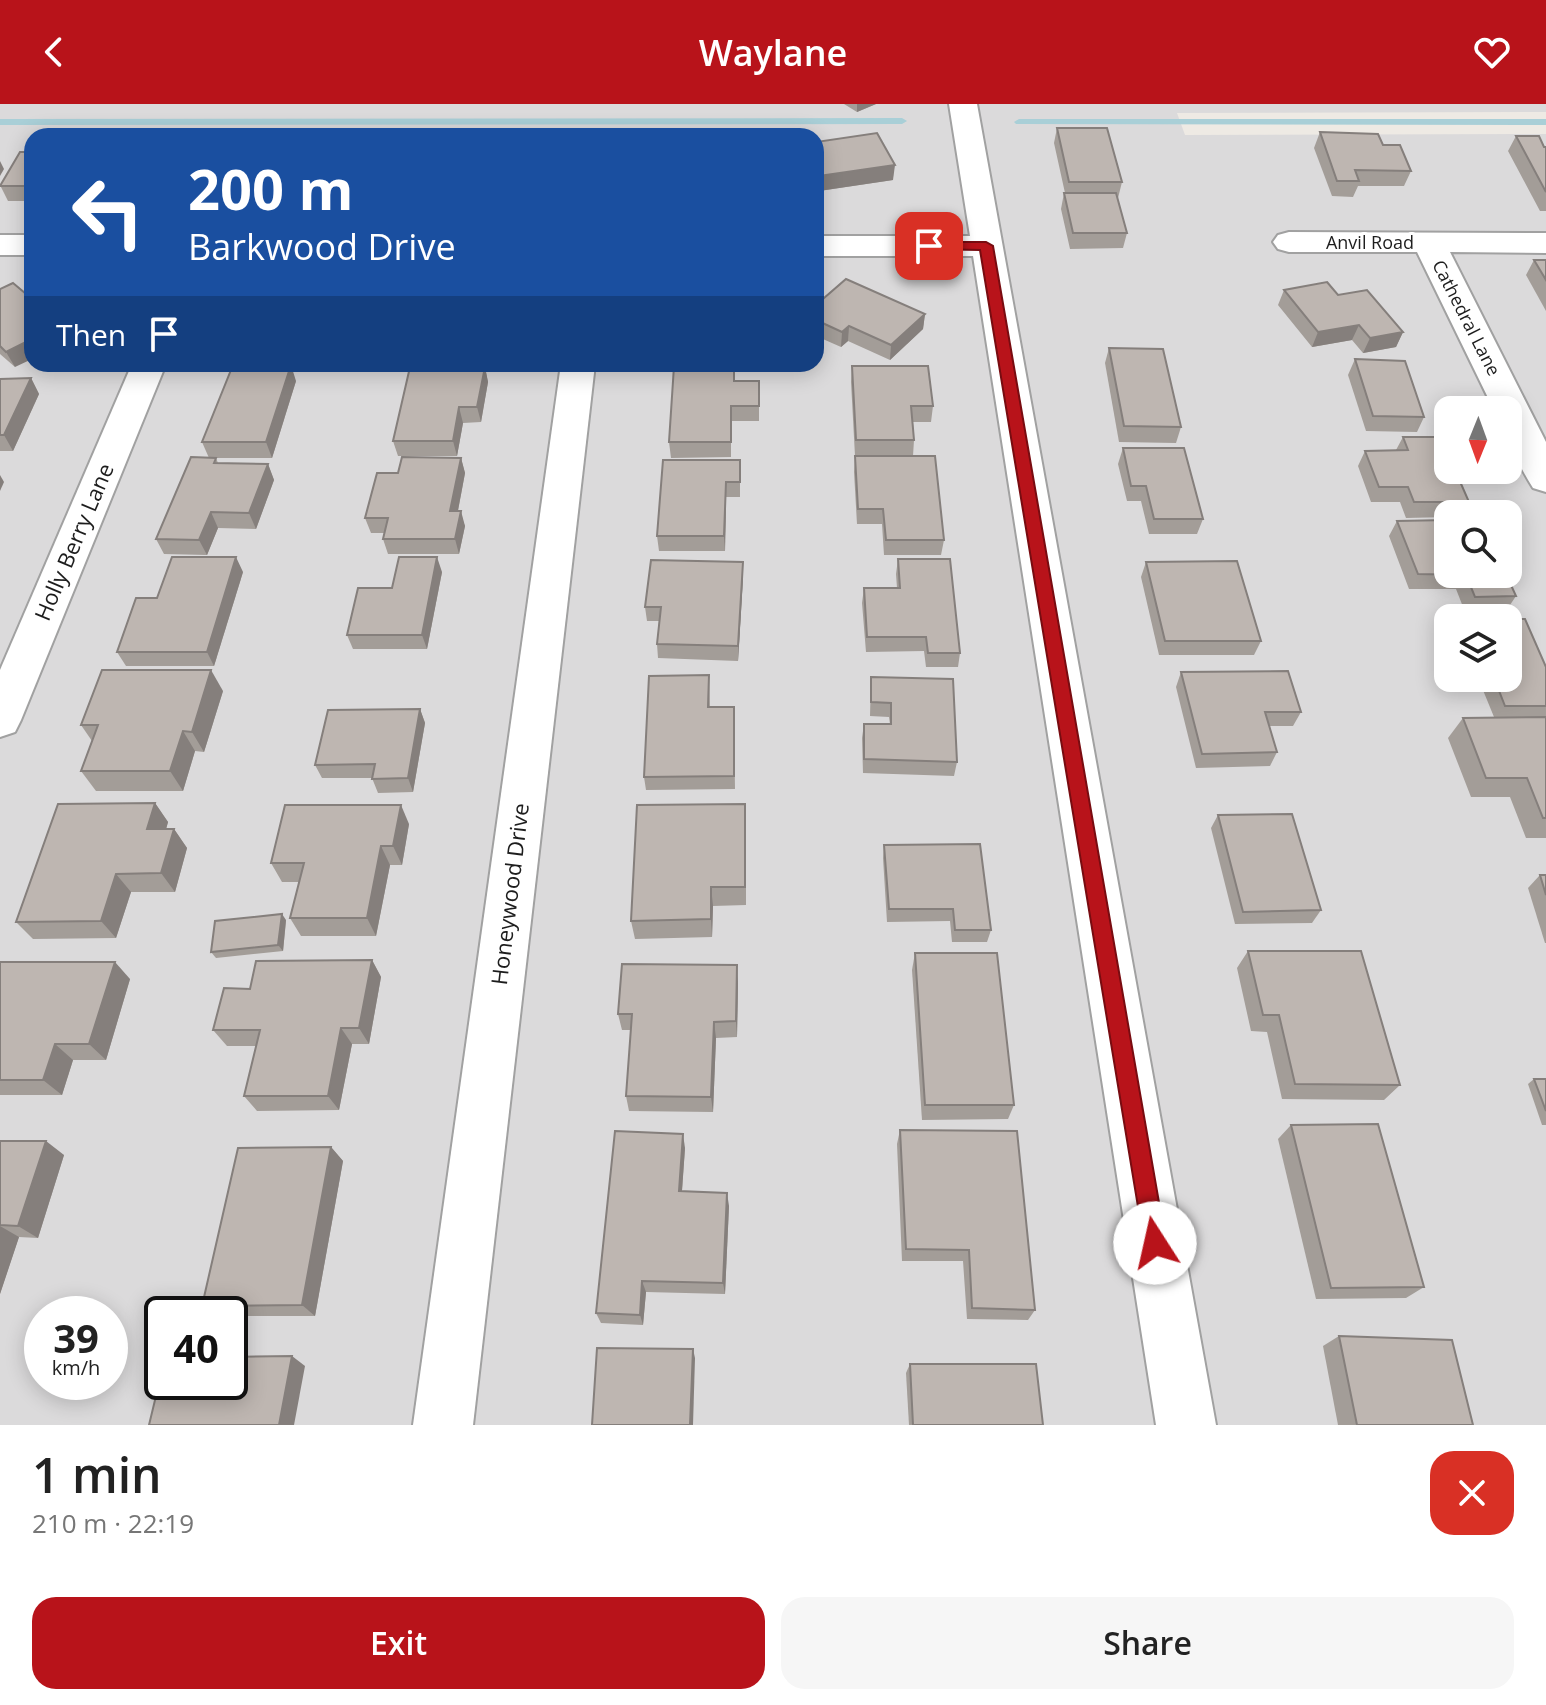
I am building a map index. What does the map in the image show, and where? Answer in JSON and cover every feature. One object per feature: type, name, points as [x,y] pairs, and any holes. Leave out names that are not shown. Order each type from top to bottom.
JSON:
[{"type":"street","points":[[963,104],[1186,1425]]},
{"type":"street","name":"Anvil Road","points":[[1289,242],[1546,243]]},
{"type":"street","name":"Cathedral Lane","points":[[1429,243],[1546,479]]},
{"type":"street","points":[[0,245],[24,245]]},
{"type":"street","points":[[824,246],[986,246]]},
{"type":"street","name":"Holly Berry Lane","points":[[0,720],[146,372]]},
{"type":"street","name":"Honeywood Drive","points":[[443,1425],[577,372]]},
{"type":"shaded area","points":[[0,104],[1546,104],[1546,112],[1177,113],[1185,135],[1546,134],[1546,1425],[0,1425]]},
{"type":"building","points":[[1057,128],[1107,128],[1122,182],[1069,182]]},
{"type":"building","points":[[1320,132],[1378,134],[1383,145],[1400,145],[1411,171],[1355,170],[1359,181],[1337,181]]},
{"type":"building","points":[[877,133],[895,165],[824,175],[824,141]]},
{"type":"building","points":[[1516,136],[1539,136],[1546,147],[1546,192]]},
{"type":"building","points":[[20,152],[24,152],[24,186],[0,186]]},
{"type":"building","points":[[1064,193],[1116,193],[1127,233],[1073,233]]},
{"type":"building","points":[[1534,260],[1546,260],[1546,280]]},
{"type":"building","points":[[846,279],[925,314],[891,345],[849,326],[842,332],[824,324],[824,298]]},
{"type":"building","points":[[1327,282],[1338,295],[1367,290],[1403,332],[1370,338],[1359,325],[1318,332],[1284,290]]},
{"type":"building","points":[[13,283],[24,292],[24,343],[6,352],[0,346],[0,289]]},
{"type":"building","points":[[1109,348],[1163,349],[1181,427],[1124,426]]},
{"type":"building","points":[[1355,359],[1405,361],[1424,417],[1373,416]]},
{"type":"building","points":[[852,366],[928,366],[933,406],[911,406],[914,440],[856,440]]},
{"type":"building","points":[[230,372],[289,372],[266,442],[202,442]]},
{"type":"building","points":[[409,372],[484,372],[477,407],[459,407],[453,441],[393,441]]},
{"type":"building","points":[[674,372],[734,372],[734,381],[759,381],[759,406],[731,406],[731,442],[669,442]]},
{"type":"building","points":[[31,378],[4,435],[0,435],[0,379]]},
{"type":"building","points":[[1403,437],[1434,437],[1434,484],[1461,484],[1468,500],[1414,502],[1408,487],[1379,487],[1365,451],[1408,450]]},
{"type":"building","points":[[1123,448],[1184,448],[1203,519],[1154,519],[1146,486],[1131,486]]},
{"type":"building","points":[[855,456],[935,456],[944,540],[886,540],[883,509],[858,509]]},
{"type":"building","points":[[191,457],[216,458],[214,463],[268,464],[249,513],[211,512],[199,540],[156,539]]},
{"type":"building","points":[[402,457],[461,458],[450,511],[461,511],[455,539],[383,539],[388,518],[365,518],[377,473],[398,473]]},
{"type":"building","points":[[663,460],[740,460],[740,482],[726,482],[724,536],[657,536]]},
{"type":"building","points":[[1434,520],[1434,574],[1418,574],[1397,521]]},
{"type":"building","points":[[172,557],[236,557],[207,652],[117,652],[136,598],[157,598]]},
{"type":"building","points":[[399,557],[437,557],[422,635],[347,635],[358,588],[392,588]]},
{"type":"building","points":[[898,559],[950,559],[960,653],[928,653],[926,637],[867,637],[864,588],[900,588]]},
{"type":"building","points":[[651,560],[743,562],[738,646],[657,644],[661,607],[645,607]]},
{"type":"building","points":[[1237,561],[1261,641],[1165,641],[1146,562]]},
{"type":"building","points":[[1471,588],[1512,588],[1516,596],[1475,597]]},
{"type":"building","points":[[1522,619],[1525,619],[1546,667],[1546,706],[1505,706],[1500,692],[1522,692]]},
{"type":"building","points":[[102,670],[211,670],[192,732],[183,731],[170,771],[81,771],[98,725],[81,725]]},
{"type":"building","points":[[1288,671],[1301,712],[1265,712],[1277,752],[1202,754],[1181,672]]},
{"type":"building","points":[[709,675],[708,707],[734,707],[734,776],[644,777],[649,676]]},
{"type":"building","points":[[871,677],[953,679],[957,762],[864,759],[864,724],[891,724],[891,703],[871,702]]},
{"type":"building","points":[[420,709],[408,778],[372,779],[375,764],[315,765],[328,710]]},
{"type":"building","points":[[1546,717],[1546,818],[1543,818],[1527,778],[1486,778],[1463,718]]},
{"type":"building","points":[[155,803],[147,829],[174,829],[161,873],[116,874],[101,921],[16,922],[58,804]]},
{"type":"building","points":[[745,804],[745,887],[711,887],[711,919],[631,921],[637,805]]},
{"type":"building","points":[[285,805],[401,805],[393,846],[381,846],[367,918],[290,918],[304,863],[271,863]]},
{"type":"building","points":[[1292,814],[1321,910],[1243,912],[1218,815]]},
{"type":"building","points":[[980,844],[991,930],[955,930],[953,909],[889,909],[884,845]]},
{"type":"building","points":[[1540,875],[1546,875],[1546,895]]},
{"type":"building","points":[[282,914],[278,945],[211,952],[215,921]]},
{"type":"building","points":[[1248,951],[1361,951],[1400,1085],[1295,1084],[1279,1015],[1263,1015]]},
{"type":"building","points":[[915,953],[997,953],[1014,1105],[925,1105]]},
{"type":"building","points":[[372,960],[359,1028],[341,1028],[328,1096],[244,1096],[260,1030],[213,1030],[224,988],[250,989],[256,961]]},
{"type":"building","points":[[0,962],[115,962],[89,1044],[55,1044],[43,1080],[0,1080]]},
{"type":"building","points":[[622,964],[737,965],[736,1021],[714,1022],[711,1097],[626,1096],[632,1014],[618,1014]]},
{"type":"building","points":[[1534,1079],[1546,1079],[1546,1111]]},
{"type":"building","points":[[1378,1124],[1424,1287],[1331,1288],[1291,1125]]},
{"type":"building","points":[[900,1130],[1017,1131],[1035,1310],[972,1308],[969,1250],[906,1249]]},
{"type":"building","points":[[615,1131],[683,1134],[679,1191],[727,1193],[723,1283],[642,1281],[640,1315],[596,1313]]},
{"type":"building","points":[[0,1141],[46,1141],[18,1226],[0,1225]]},
{"type":"building","points":[[331,1147],[302,1305],[248,1306],[248,1296],[204,1296],[238,1148]]},
{"type":"building","points":[[1339,1336],[1452,1340],[1473,1425],[1357,1425]]},
{"type":"building","points":[[597,1348],[693,1349],[690,1425],[592,1425]]},
{"type":"building","points":[[292,1356],[279,1425],[149,1425],[155,1400],[248,1400],[248,1357]]},
{"type":"building","points":[[910,1364],[1036,1364],[1043,1425],[913,1425]]},
{"type":"waterway","points":[[0,122],[902,121]]},
{"type":"waterway","points":[[1019,122],[1546,122]]},
{"type":"route","points":[[929,246],[986,246],[1155,1243]]}]
